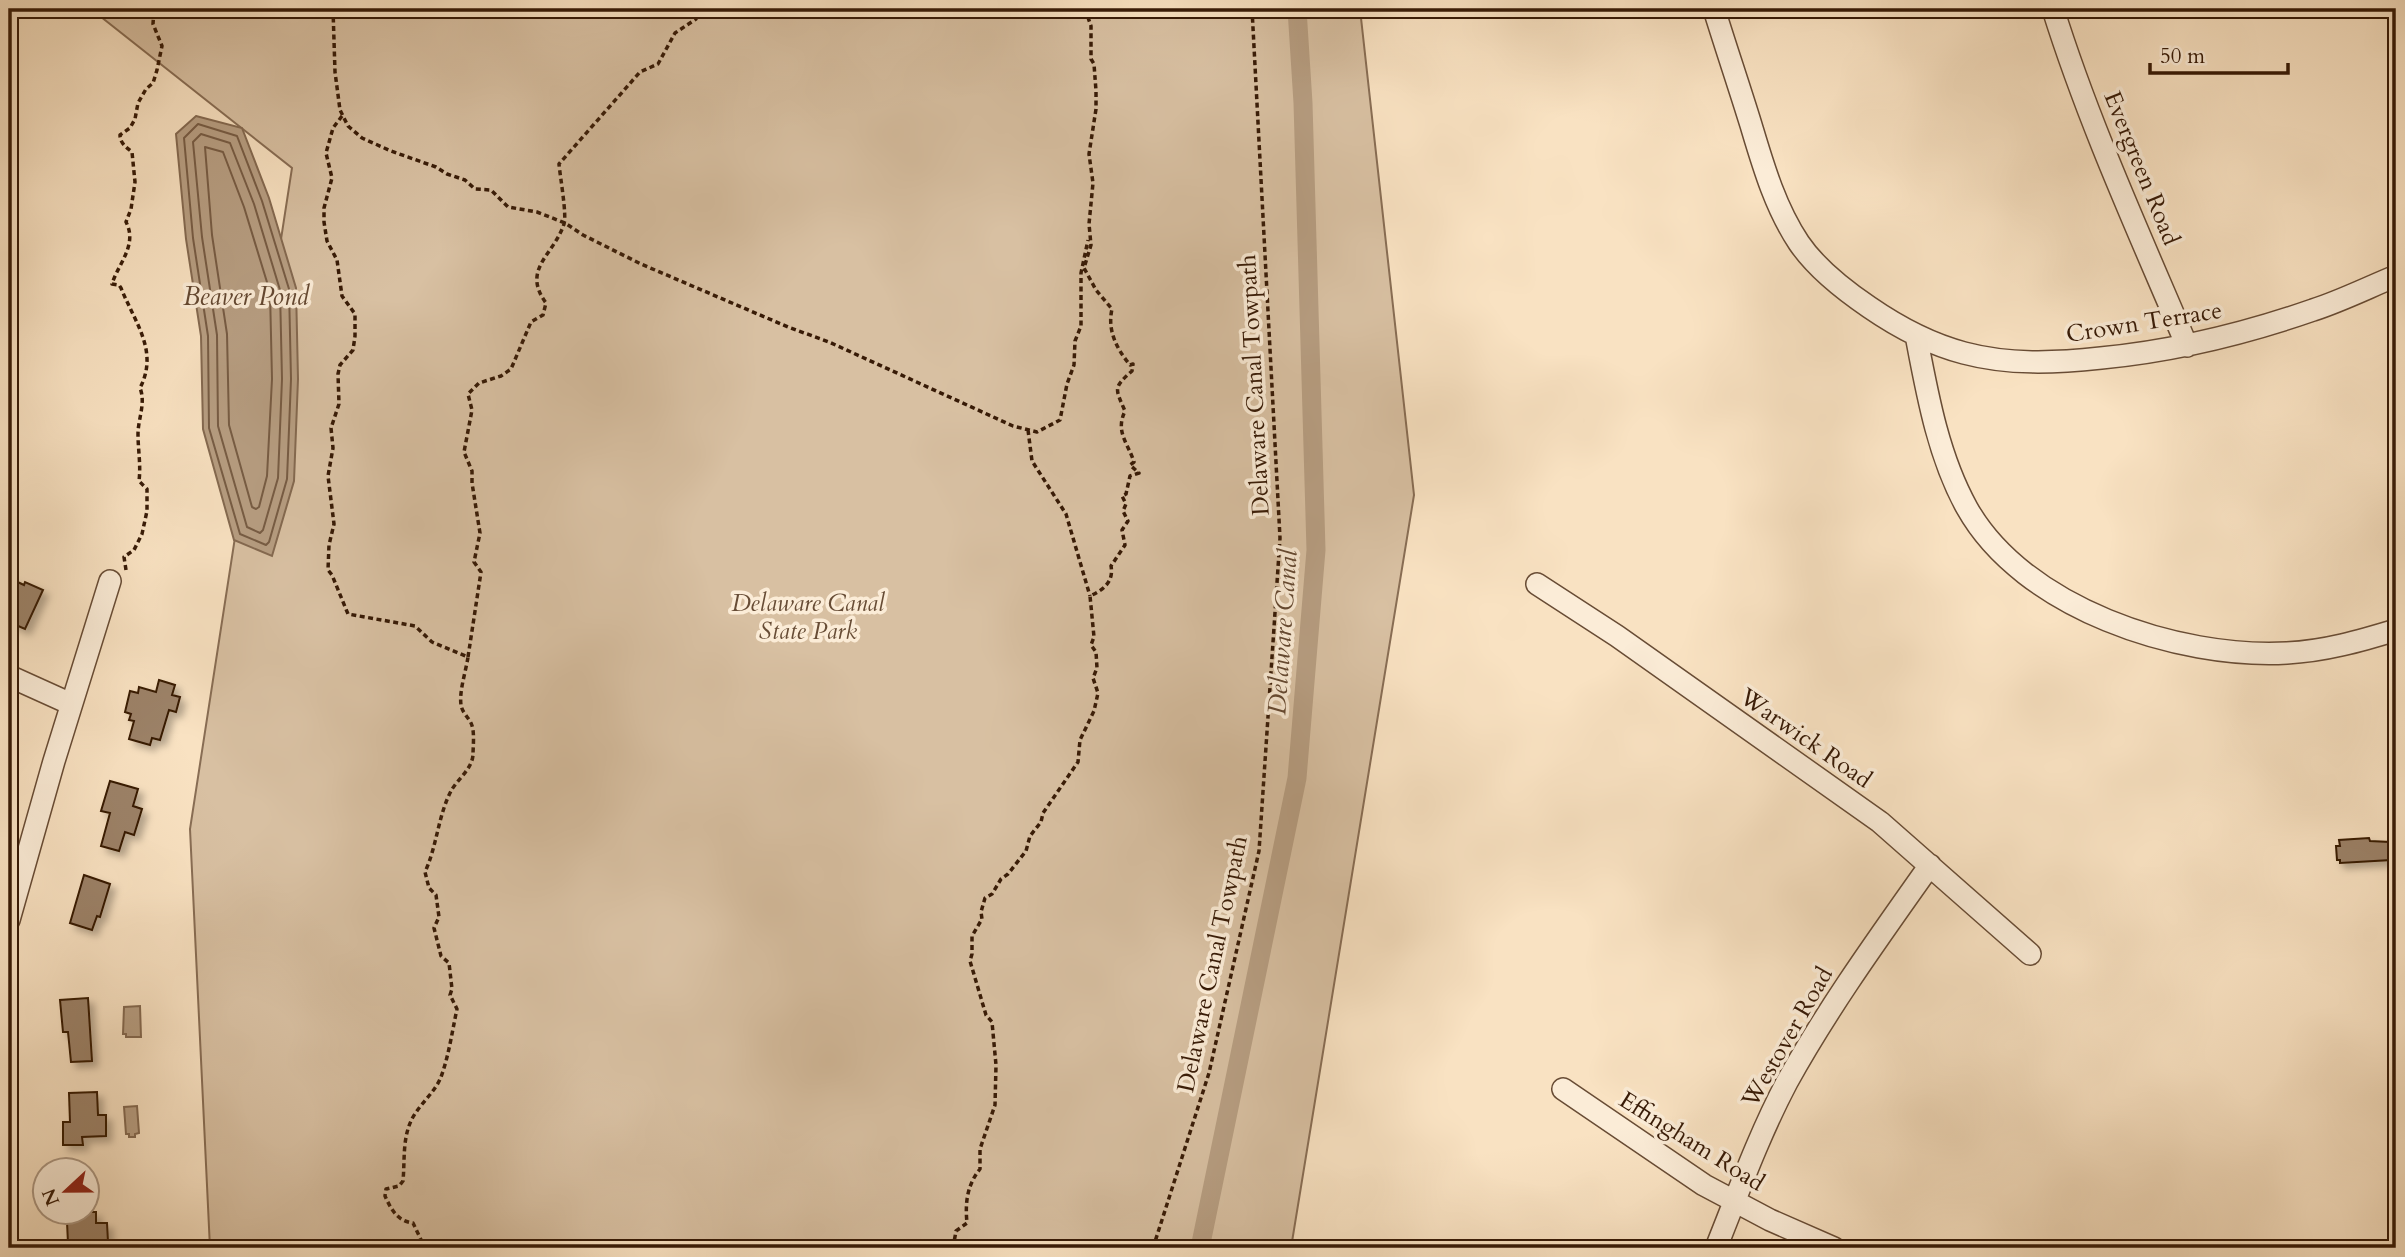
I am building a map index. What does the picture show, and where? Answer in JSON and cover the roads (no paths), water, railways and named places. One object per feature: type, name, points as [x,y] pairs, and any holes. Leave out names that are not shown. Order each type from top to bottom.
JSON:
[{"type":"street","name":"Crown Terrace","points":[[1714,9],[1766,175],[1799,243],[1833,279],[1859,300],[1916,335],[1964,353],[2004,361],[2032,363],[2131,355],[2187,346],[2247,331],[2315,309],[2396,276]]},
{"type":"street","name":"Evergreen Road","points":[[2053,9],[2113,171],[2187,346]]},
{"type":"street","points":[[1916,335],[1937,429],[1952,478],[1968,510],[1984,533],[2008,558],[2055,593],[2128,629],[2174,643],[2206,649],[2255,653],[2298,652],[2352,643],[2396,630]]},
{"type":"street","points":[[9,920],[110,580]]},
{"type":"street","name":"Warwick Road","points":[[1537,584],[1617,636],[1880,822],[2030,954]]},
{"type":"street","points":[[9,676],[71,704]]},
{"type":"street","name":"Westover Road","points":[[1716,1248],[1758,1144],[1786,1084],[1854,973],[1930,865]]},
{"type":"street","name":"Effingham Road","points":[[1563,1089],[1704,1185],[1770,1220],[1834,1248]]},
{"type":"water","name":"Beaver Pond","points":[[196,116],[242,128],[269,198],[296,288],[298,379],[294,481],[272,556],[234,540],[203,429],[201,336],[186,239],[176,134]]},
{"type":"water","points":[[140,1006],[141,1037],[126,1037],[126,1034],[123,1034],[124,1007]]},
{"type":"water","points":[[137,1106],[139,1133],[135,1134],[135,1137],[129,1137],[129,1134],[126,1134],[124,1107]]},
{"type":"waterway","name":"Delaware Canal","points":[[1200,1248],[1297,778],[1316,550],[1303,103],[1297,9]]},
{"type":"park label","name":"Delaware Canal State Park","points":[[808,617]]}]
